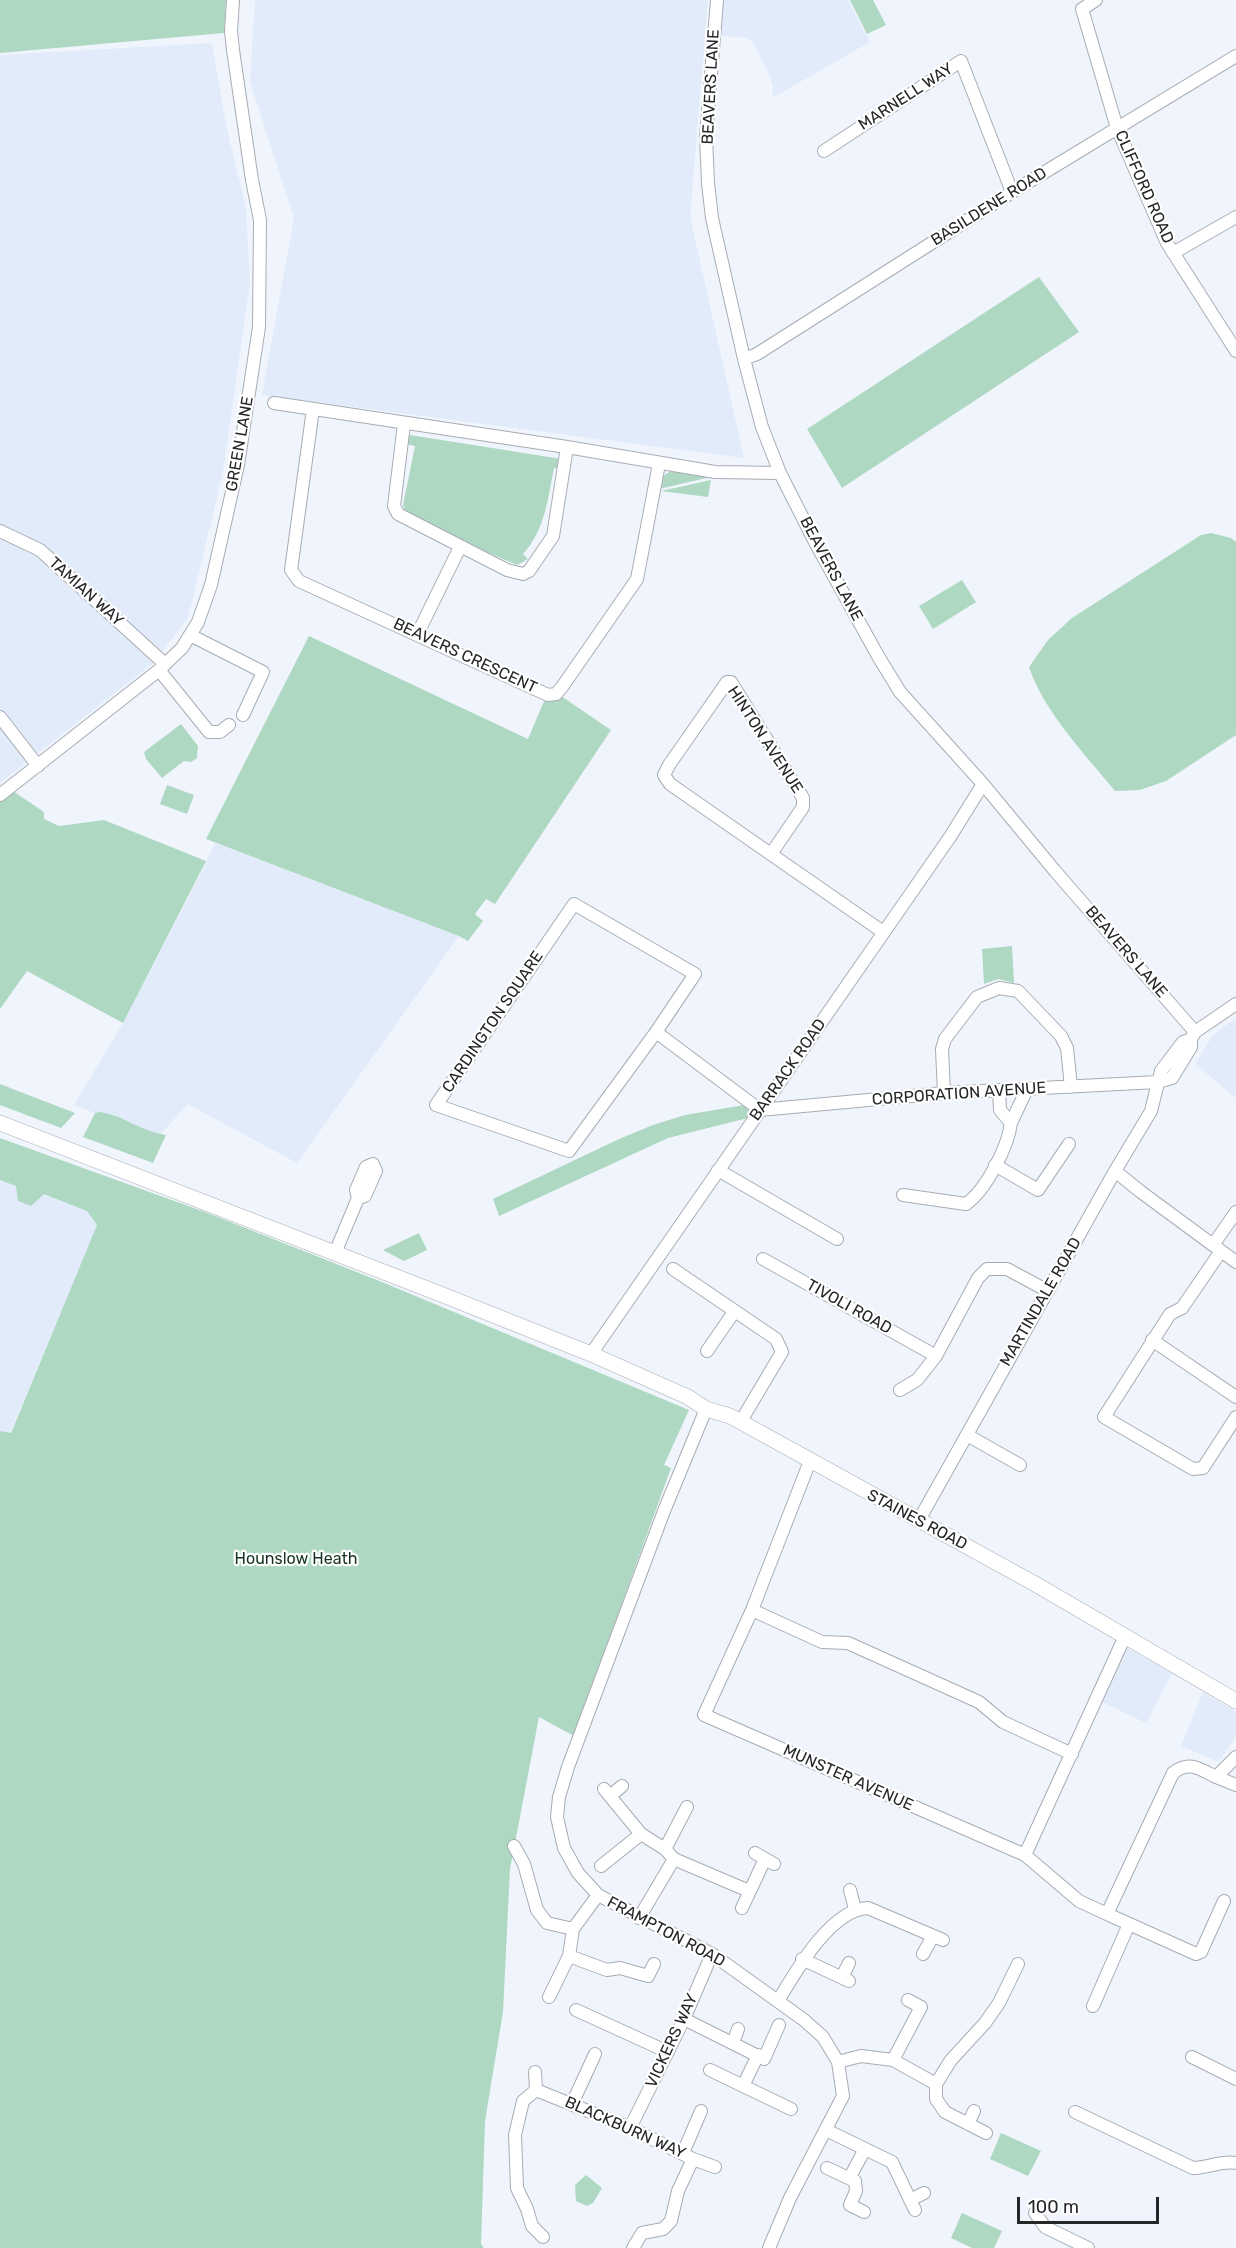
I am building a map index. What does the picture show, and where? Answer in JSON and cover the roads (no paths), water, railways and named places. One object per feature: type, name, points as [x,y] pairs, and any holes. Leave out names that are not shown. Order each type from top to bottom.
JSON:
[{"type":"main road","points":[[0,1123],[335,1253]]},
{"type":"main road","name":"STAINES ROAD","points":[[335,1253],[591,1354],[688,1397],[706,1409],[741,1421],[1037,1585],[1236,1700]]},
{"type":"street","name":"GREEN LANE","points":[[0,795],[162,667],[182,648],[198,622],[211,585],[236,476],[259,327],[260,220],[233,50],[231,31],[233,0]]},
{"type":"street","name":"BEAVERS LANE","points":[[717,0],[706,137],[712,218],[744,359],[768,445],[780,473],[815,542],[900,692],[983,784],[1193,1035]]},
{"type":"street","name":"CLIFFORD ROAD","points":[[1096,0],[1082,9],[1117,128],[1167,243],[1236,351]]},
{"type":"street","name":"BASILDENE ROAD","points":[[744,359],[757,354],[1012,192],[1236,56]]},
{"type":"street","name":"MARNELL WAY","points":[[824,151],[961,61],[1012,192]]},
{"type":"street","points":[[1173,253],[1236,217]]},
{"type":"street","points":[[274,403],[567,447],[715,472],[780,473]]},
{"type":"street","name":"BEAVERS CRESCENT","points":[[313,409],[291,570],[299,580],[548,695],[556,694],[638,579],[659,464]]},
{"type":"street","points":[[404,424],[394,506],[398,514],[514,573],[523,574],[529,571],[549,543],[555,530],[567,447]]},
{"type":"street","name":"TAMIAN WAY","points":[[0,531],[40,550],[162,667],[209,732],[220,732],[229,725]]},
{"type":"street","points":[[417,635],[460,547]]},
{"type":"street","points":[[190,635],[263,672],[243,715]]},
{"type":"street","name":"HINTON AVENUE","points":[[771,854],[803,807],[803,798],[731,682],[728,682],[664,775],[670,784],[883,932]]},
{"type":"street","points":[[0,717],[38,766]]},
{"type":"street","name":"BARRACK ROAD","points":[[591,1354],[983,784]]},
{"type":"street","name":"CARDINGTON SQUARE","points":[[573,904],[695,974],[656,1032],[569,1150],[435,1105],[573,904]]},
{"type":"street","points":[[944,1093],[942,1049],[945,1039],[977,996],[999,988],[1018,991],[1061,1036],[1067,1048],[1071,1087]]},
{"type":"street","points":[[1158,1083],[1172,1078],[1191,1047],[1193,1035],[1236,1004]]},
{"type":"street","points":[[656,1032],[760,1110]]},
{"type":"street","name":"CORPORATION AVENUE","points":[[760,1110],[944,1093],[1158,1083]]},
{"type":"street","name":"MARTINDALE ROAD","points":[[919,1520],[1115,1171],[1151,1112],[1158,1083]]},
{"type":"street","points":[[903,1195],[966,1204],[976,1197],[1009,1140],[1011,1123],[1027,1089]]},
{"type":"street","points":[[999,1090],[1000,1110],[1011,1123]]},
{"type":"street","points":[[994,1165],[1038,1190],[1069,1144]]},
{"type":"street","points":[[718,1170],[837,1239]]},
{"type":"street","points":[[1115,1171],[1236,1262]]},
{"type":"street","points":[[335,1253],[358,1198]]},
{"type":"street","points":[[1236,1212],[1182,1308],[1170,1314],[1104,1417],[1193,1469],[1203,1468],[1236,1417]]},
{"type":"street","name":"TIVOLI ROAD","points":[[763,1259],[936,1356]]},
{"type":"street","points":[[673,1269],[776,1340],[782,1352],[741,1421]]},
{"type":"street","points":[[900,1390],[917,1380],[936,1356],[978,1278],[987,1269],[1007,1269],[1048,1291]]},
{"type":"street","points":[[707,1351],[734,1312]]},
{"type":"street","points":[[1152,1340],[1236,1397]]},
{"type":"street","name":"FRAMPTON ROAD","points":[[706,1409],[688,1447],[565,1774],[557,1817],[564,1848],[578,1874],[598,1895],[712,1954],[778,2001],[823,2037],[838,2062],[843,2096],[790,2198],[769,2248]]},
{"type":"street","points":[[967,1435],[1020,1465]]},
{"type":"street","name":"MUNSTER AVENUE","points":[[810,1461],[752,1610],[698,1717],[1024,1855],[1079,1901],[1196,1954],[1201,1952],[1224,1901]]},
{"type":"street","points":[[752,1610],[822,1642],[848,1643],[878,1656],[979,1702],[1003,1722],[1072,1754]]},
{"type":"street","points":[[1024,1855],[1125,1636]]},
{"type":"street","points":[[1216,1777],[1236,1757]]},
{"type":"street","points":[[1107,1914],[1173,1773],[1181,1767],[1193,1766],[1236,1785]]},
{"type":"street","points":[[622,1786],[607,1793],[641,1834],[665,1849],[674,1859],[749,1891]]},
{"type":"street","points":[[665,1849],[687,1807]]},
{"type":"street","points":[[602,1866],[641,1834]]},
{"type":"street","points":[[514,1846],[524,1864],[537,1910],[547,1923],[573,1929]]},
{"type":"street","points":[[639,1918],[674,1859]]},
{"type":"street","points":[[742,1908],[765,1859]]},
{"type":"street","points":[[850,1890],[855,1909]]},
{"type":"street","points":[[549,1997],[569,1956],[573,1929],[598,1895]]},
{"type":"street","points":[[778,2001],[802,1959],[836,1924],[855,1909],[868,1908],[938,1938],[923,1954]]},
{"type":"street","points":[[1093,2006],[1129,1924]]},
{"type":"street","name":"VICKERS WAY","points":[[630,2128],[684,2019],[712,1954]]},
{"type":"street","points":[[569,1956],[607,1970],[620,1968],[648,1976],[654,1964]]},
{"type":"street","points":[[802,1959],[845,1979],[849,1963]]},
{"type":"street","points":[[986,2133],[944,2111],[936,2099],[936,2084],[951,2060],[985,2023],[999,2003],[1018,1964]]},
{"type":"street","points":[[893,2060],[926,2009],[908,2000]]},
{"type":"street","points":[[576,2010],[668,2052]]},
{"type":"street","points":[[684,2019],[764,2059],[778,2025]]},
{"type":"street","points":[[733,2043],[738,2029]]},
{"type":"street","points":[[572,2104],[595,2054]]},
{"type":"street","points":[[743,2086],[758,2055]]},
{"type":"street","points":[[838,2062],[861,2056],[893,2060],[936,2084]]},
{"type":"street","points":[[1192,2057],[1236,2079]]},
{"type":"street","points":[[710,2070],[791,2109]]},
{"type":"street","points":[[535,2072],[536,2090],[523,2101],[515,2135],[517,2188],[532,2226],[543,2237]]},
{"type":"street","name":"BLACKBURN WAY","points":[[536,2090],[630,2128],[715,2167]]},
{"type":"street","points":[[633,2248],[642,2233],[663,2229],[671,2221],[701,2111]]},
{"type":"street","points":[[968,2124],[974,2111]]},
{"type":"street","points":[[1074,2112],[1193,2168],[1226,2162],[1236,2163]]},
{"type":"street","points":[[826,2130],[892,2162],[913,2205],[924,2193]]},
{"type":"street","points":[[850,2177],[865,2149]]},
{"type":"street","points":[[827,2168],[850,2177],[856,2186],[850,2205],[864,2212]]},
{"type":"street","points":[[1035,2213],[1045,2227],[1088,2248]]},
{"type":"park label","name":"Hounslow Heath","points":[[296,1559]]}]
